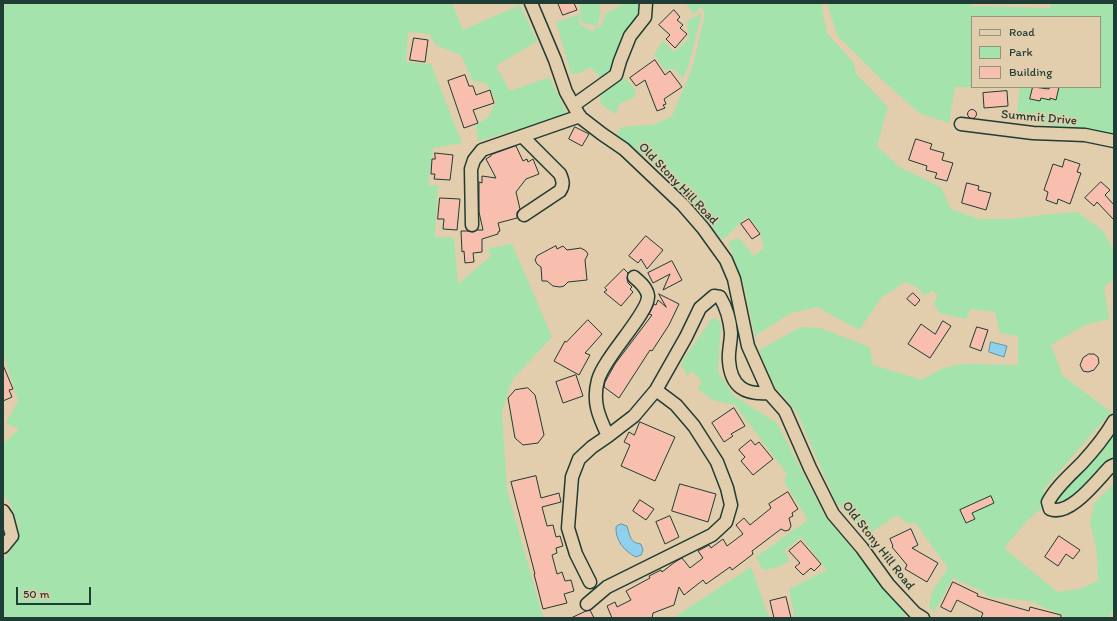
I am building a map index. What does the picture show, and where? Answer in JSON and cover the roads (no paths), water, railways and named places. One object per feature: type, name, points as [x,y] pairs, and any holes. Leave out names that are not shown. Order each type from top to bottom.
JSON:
[{"type":"street","name":"Old Stony Hill Road","points":[[531,3],[555,60],[566,92],[577,111],[602,134],[624,149],[683,206],[703,228],[726,260],[734,279],[748,346],[769,393],[785,411],[810,468],[833,514],[862,548],[888,584],[915,613],[923,618]]},
{"type":"street","points":[[472,225],[471,168],[474,160],[482,150],[522,136],[577,111],[616,75],[630,36],[645,17],[646,3]]},
{"type":"street","name":"Summit Drive","points":[[961,124],[1033,133],[1085,135],[1114,141]]},
{"type":"street","points":[[522,136],[560,174],[563,180],[560,191],[524,215]]},
{"type":"street","points":[[608,436],[598,416],[596,399],[598,380],[604,364],[645,308],[648,296],[643,284],[634,277]]},
{"type":"street","points":[[590,582],[576,554],[568,528],[572,477],[579,459],[592,447],[634,416],[656,390],[686,337],[700,308],[714,296],[720,297],[728,314],[731,331],[729,361],[732,378],[740,388],[748,392],[757,394],[769,393]]},
{"type":"street","points":[[587,604],[607,587],[712,535],[726,522],[731,505],[727,488],[717,462],[694,426],[676,405],[656,390]]},
{"type":"street","points":[[1114,421],[1084,461],[1052,494],[1048,502],[1050,509],[1056,511],[1065,509],[1077,502],[1110,467],[1114,465]]},
{"type":"street","points":[[3,511],[7,517],[12,536],[3,547]]},
{"type":"water","points":[[991,342],[1007,346],[1004,357],[989,352]]},
{"type":"water","points":[[621,524],[627,526],[633,541],[641,544],[643,550],[641,555],[636,557],[621,545],[617,536],[616,527]]}]
